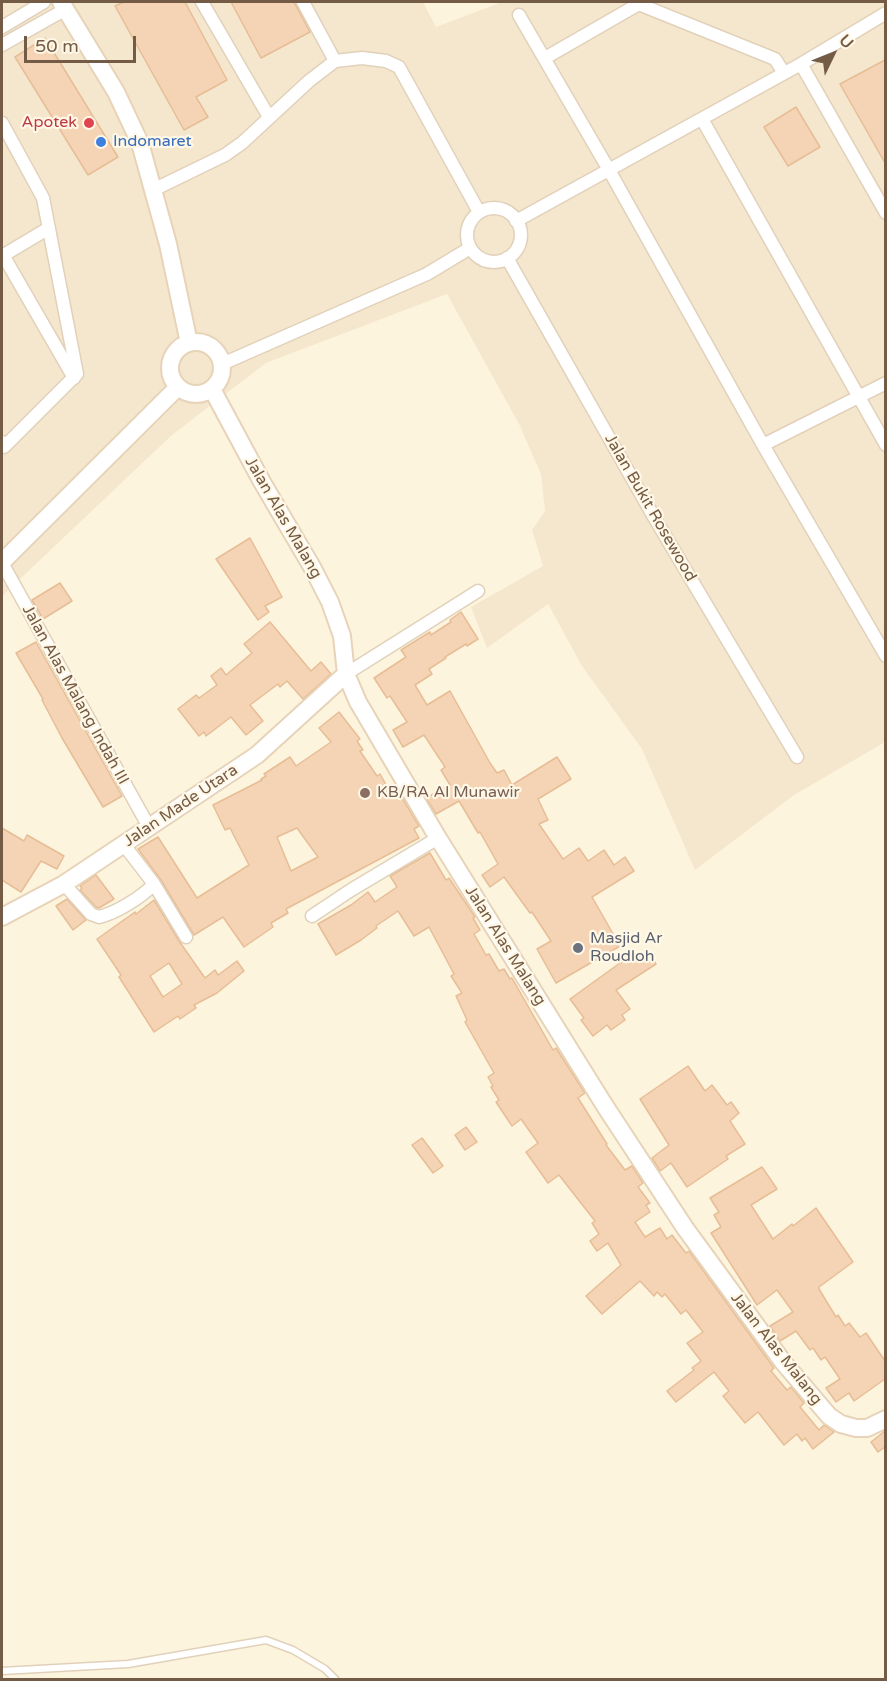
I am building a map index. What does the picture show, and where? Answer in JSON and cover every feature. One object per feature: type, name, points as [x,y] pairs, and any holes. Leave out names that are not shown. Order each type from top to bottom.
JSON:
[{"type":"main road","points":[[64,5],[116,92],[140,142],[168,244],[189,343]]},
{"type":"main road","points":[[189,343],[204,343],[216,351],[222,364],[221,378],[212,389],[195,394],[178,387],[171,375],[171,362],[177,350],[189,343]]},
{"type":"main road","points":[[2,562],[178,387]]},
{"type":"main road","name":"Jalan Alas Malang","points":[[212,389],[330,602],[342,636],[346,674],[358,702],[438,838],[678,1219],[783,1362],[829,1416],[841,1424],[867,1428],[885,1419]]},
{"type":"main road","name":"Jalan Made Utara","points":[[2,917],[64,884],[257,755],[346,674]]},
{"type":"street","points":[[2,27],[44,2]]},
{"type":"street","points":[[202,2],[269,117]]},
{"type":"street","points":[[303,2],[335,61]]},
{"type":"street","points":[[2,45],[64,5]]},
{"type":"street","points":[[545,58],[637,5],[642,5],[775,59],[784,73]]},
{"type":"street","points":[[516,221],[801,64],[885,13]]},
{"type":"street","points":[[519,15],[885,657]]},
{"type":"street","points":[[153,189],[225,155],[242,143],[309,81],[335,61],[362,58],[386,61],[399,68],[479,212]]},
{"type":"street","points":[[801,64],[885,213]]},
{"type":"street","points":[[702,119],[885,445]]},
{"type":"street","points":[[2,123],[43,198],[77,374],[4,447],[2,442]]},
{"type":"street","points":[[489,208],[500,209],[509,213],[516,221],[520,238],[513,254],[496,262],[486,261],[470,248],[467,229],[471,219],[479,212],[489,208]]},
{"type":"street","points":[[49,228],[2,256],[74,378]]},
{"type":"street","points":[[222,364],[427,274],[470,248]]},
{"type":"street","name":"Jalan Bukit Rosewood","points":[[507,258],[648,506],[797,757]]},
{"type":"street","points":[[763,445],[885,383]]},
{"type":"street","name":"Jalan Alas Malang Indah III","points":[[2,562],[149,827]]},
{"type":"street","points":[[346,674],[478,591]]},
{"type":"street","points":[[312,916],[438,838]]},
{"type":"street","points":[[124,844],[154,884],[186,938]]},
{"type":"street","points":[[64,884],[91,914],[99,917],[113,912],[143,894],[154,884]]},
{"type":"lane","points":[[2,1671],[128,1664],[266,1640],[293,1650],[325,1670],[336,1680]]},
{"type":"shaded area","points":[[2,2],[423,2],[436,27],[502,2],[885,2],[885,742],[794,795],[695,870],[642,749],[582,666],[548,604],[487,648],[471,607],[543,566],[532,530],[545,511],[541,474],[519,424],[447,294],[266,363],[172,435],[2,596]]},
{"type":"building","points":[[124,2],[185,2],[227,80],[196,97],[208,117],[184,130],[115,6]]},
{"type":"building","points":[[231,2],[294,2],[310,32],[261,58]]},
{"type":"building","points":[[45,38],[118,157],[88,175],[15,57]]},
{"type":"building","points":[[885,60],[885,163],[840,84]]},
{"type":"building","points":[[796,107],[820,147],[788,166],[764,127]]},
{"type":"building","points":[[250,538],[282,597],[265,606],[269,612],[258,620],[216,559]]},
{"type":"building","points":[[60,583],[72,601],[43,619],[32,600]]},
{"type":"building","points":[[461,612],[478,639],[445,657],[429,669],[432,674],[415,685],[427,705],[450,691],[490,763],[497,773],[504,770],[512,785],[557,757],[571,779],[538,799],[548,820],[539,824],[563,859],[579,848],[588,861],[604,850],[614,865],[625,857],[634,871],[592,897],[620,946],[556,983],[537,949],[551,941],[532,912],[530,913],[504,877],[490,887],[482,875],[498,864],[459,801],[436,814],[426,798],[450,785],[441,770],[445,767],[424,735],[403,747],[393,730],[407,722],[390,696],[387,698],[374,678],[406,657],[401,650],[430,632],[431,635],[451,622],[450,620]]},
{"type":"building","points":[[270,622],[311,671],[321,662],[331,674],[303,699],[287,681],[280,687],[278,684],[250,705],[263,721],[246,735],[231,717],[206,736],[204,732],[199,736],[178,709],[196,695],[199,698],[217,685],[211,676],[221,668],[226,675],[252,653],[244,644]]},
{"type":"building","points":[[36,642],[122,796],[103,807],[16,653]]},
{"type":"building","points":[[339,712],[360,739],[357,741],[363,750],[360,751],[377,776],[380,774],[389,790],[395,786],[419,826],[414,829],[419,838],[286,909],[288,913],[271,923],[273,927],[244,947],[223,917],[194,935],[161,880],[138,849],[158,837],[197,898],[249,865],[230,828],[225,830],[213,805],[262,780],[266,776],[264,774],[290,757],[296,766],[331,742],[319,728]],"holes":[[[297,828],[318,857],[291,871],[277,837]]]},
{"type":"building","points":[[2,828],[24,841],[27,835],[64,856],[57,869],[41,861],[21,892],[2,880]]},
{"type":"building","points":[[430,853],[446,880],[449,878],[475,917],[473,918],[480,930],[474,934],[486,955],[489,954],[499,971],[504,969],[510,979],[512,978],[553,1050],[556,1048],[585,1093],[578,1098],[606,1145],[625,1170],[632,1166],[643,1183],[638,1187],[650,1203],[646,1205],[650,1212],[635,1222],[645,1237],[660,1228],[667,1239],[672,1235],[686,1253],[689,1251],[774,1368],[771,1371],[787,1390],[791,1387],[804,1403],[800,1407],[819,1430],[824,1425],[834,1432],[813,1449],[805,1438],[802,1441],[797,1434],[784,1445],[758,1412],[745,1423],[723,1396],[729,1391],[714,1372],[676,1402],[667,1391],[694,1370],[692,1368],[701,1361],[687,1343],[703,1332],[686,1310],[681,1314],[665,1294],[662,1297],[657,1292],[654,1296],[640,1281],[602,1314],[586,1296],[621,1265],[608,1243],[597,1251],[590,1241],[599,1234],[592,1223],[595,1221],[559,1175],[548,1183],[526,1152],[538,1143],[521,1119],[512,1126],[496,1102],[499,1100],[488,1077],[494,1073],[465,1022],[467,1020],[456,996],[462,993],[451,976],[454,974],[429,927],[414,936],[398,911],[361,940],[336,955],[318,924],[368,892],[375,902],[397,887],[390,876]]},
{"type":"building","points":[[96,875],[114,899],[99,908],[80,890],[82,888],[80,886]]},
{"type":"building","points":[[67,899],[86,920],[73,930],[56,906]]},
{"type":"building","points":[[154,900],[205,978],[215,970],[218,975],[237,961],[244,971],[217,993],[194,1005],[196,1008],[180,1019],[178,1016],[154,1032],[97,939],[135,912],[136,914]],"holes":[[[169,963],[182,984],[163,997],[150,976]]]},
{"type":"building","points":[[648,951],[656,964],[616,990],[630,1009],[622,1015],[625,1020],[611,1030],[607,1025],[593,1036],[581,1020],[584,1018],[570,999],[627,958],[630,963]]},
{"type":"building","points":[[688,1066],[705,1091],[712,1085],[727,1105],[731,1102],[739,1113],[730,1121],[745,1144],[726,1156],[728,1159],[687,1187],[671,1163],[660,1171],[652,1158],[669,1145],[640,1099]]},
{"type":"building","points":[[466,1127],[477,1142],[465,1150],[455,1135]]},
{"type":"building","points":[[422,1138],[443,1166],[433,1173],[412,1145]]},
{"type":"building","points":[[762,1167],[777,1189],[751,1205],[773,1239],[816,1208],[853,1262],[819,1289],[836,1317],[838,1315],[845,1326],[849,1323],[860,1337],[866,1333],[885,1361],[885,1379],[854,1401],[849,1393],[836,1402],[826,1388],[840,1379],[825,1357],[821,1360],[813,1348],[810,1350],[796,1331],[780,1341],[770,1326],[793,1312],[777,1290],[757,1305],[711,1233],[721,1227],[714,1215],[719,1212],[710,1198]]},
{"type":"building","points":[[885,1431],[885,1447],[878,1452],[871,1442]]},
{"type":"place","name":"Apotek","points":[[89,123]]},
{"type":"place","name":"Indomaret","points":[[101,142]]},
{"type":"place","name":"KB/RA Al Munawir","points":[[365,793]]},
{"type":"place","name":"Masjid Ar Roudloh","points":[[578,948]]}]
